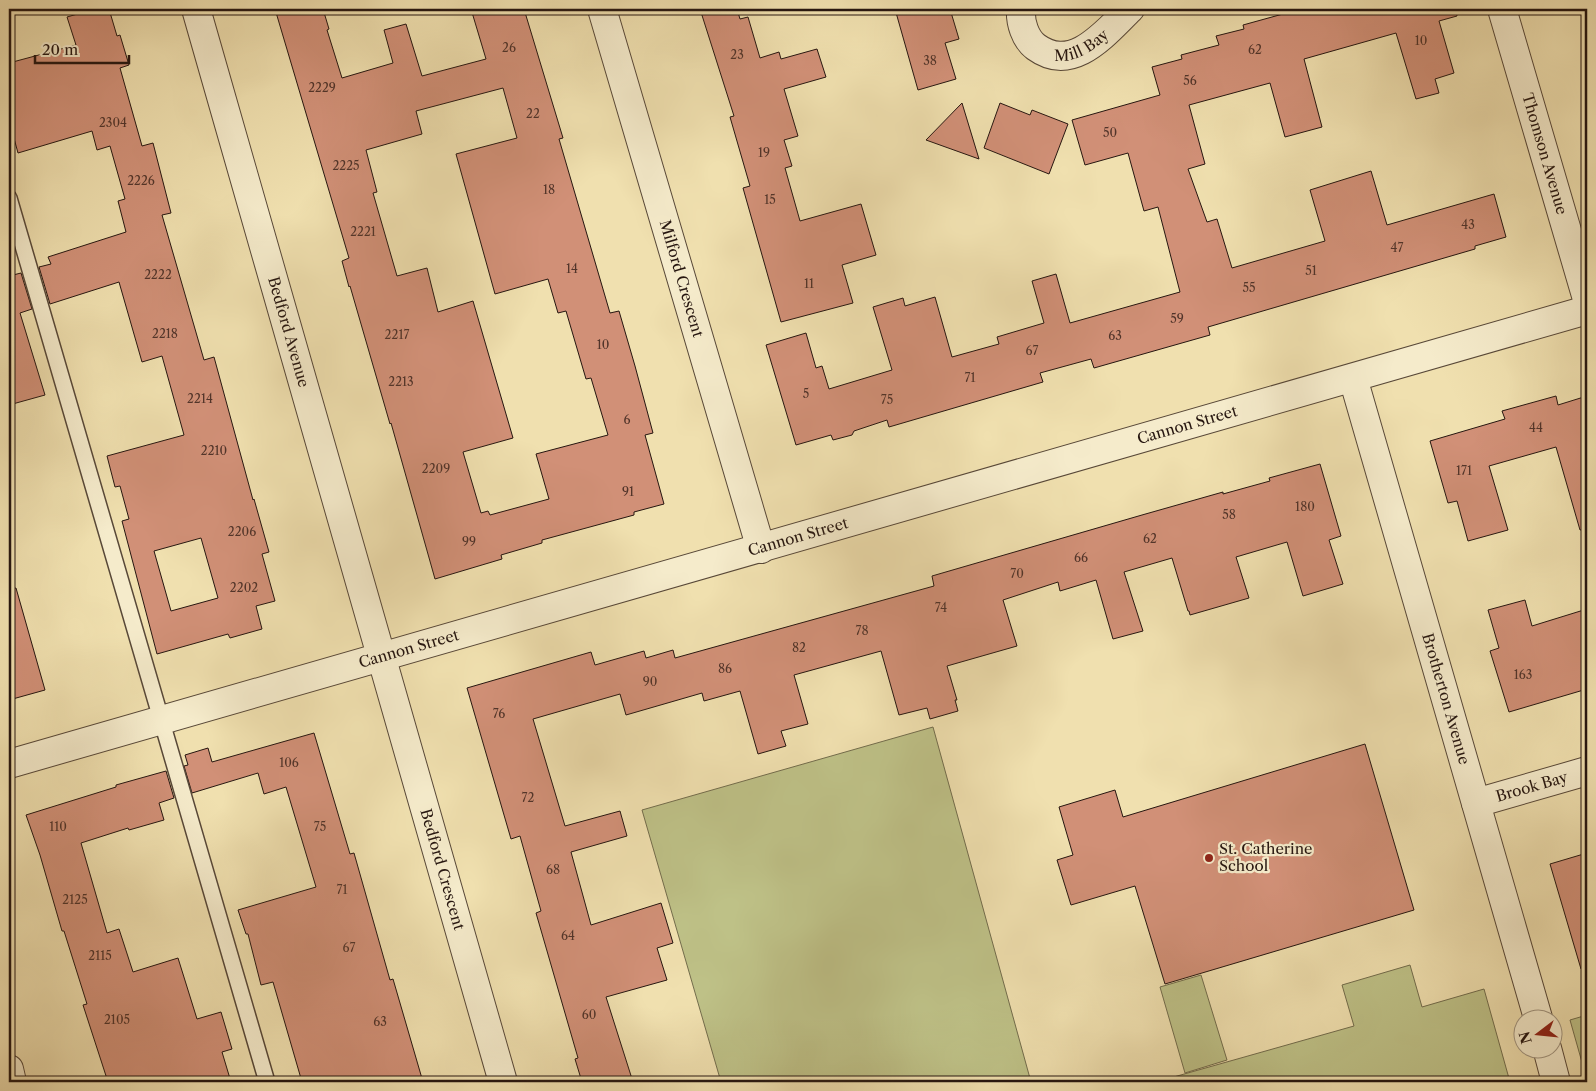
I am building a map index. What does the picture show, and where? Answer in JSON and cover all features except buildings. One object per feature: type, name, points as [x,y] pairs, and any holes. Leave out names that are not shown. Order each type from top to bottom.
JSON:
[{"type":"street","name":"Bedford Avenue","points":[[196,9],[380,657]]},
{"type":"street","name":"Milford Crescent","points":[[602,9],[761,549]]},
{"type":"street","name":"Mill Bay","points":[[1021,9],[1020,17],[1025,32],[1034,45],[1047,54],[1064,56],[1085,49],[1130,9]]},
{"type":"street","name":"Thomson Avenue","points":[[1502,9],[1587,299]]},
{"type":"street","name":"Cannon Street","points":[[9,764],[1587,310]]},
{"type":"street","name":"Brotherton Avenue","points":[[1354,378],[1535,1008]]},
{"type":"street","name":"Bedford Crescent","points":[[380,657],[503,1082]]},
{"type":"street","name":"Brook Bay","points":[[1476,803],[1587,771]]},
{"type":"street","points":[[1550,1058],[1556,1082]]},
{"type":"street","points":[[9,1069],[12,1082]]},
{"type":"lane","points":[[9,198],[267,1082]]},
{"type":"green space","points":[[933,727],[1031,1082],[721,1082],[642,810]]},
{"type":"green space","points":[[1410,965],[1422,1007],[1484,989],[1510,1082],[1156,1082],[1354,1026],[1342,985]]},
{"type":"green space","points":[[1201,975],[1227,1060],[1185,1073],[1160,987]]},
{"type":"green space","points":[[1587,1015],[1587,1080],[1570,1020]]},
{"type":"place","name":"St. Catherine School","points":[[1209,858]]}]
